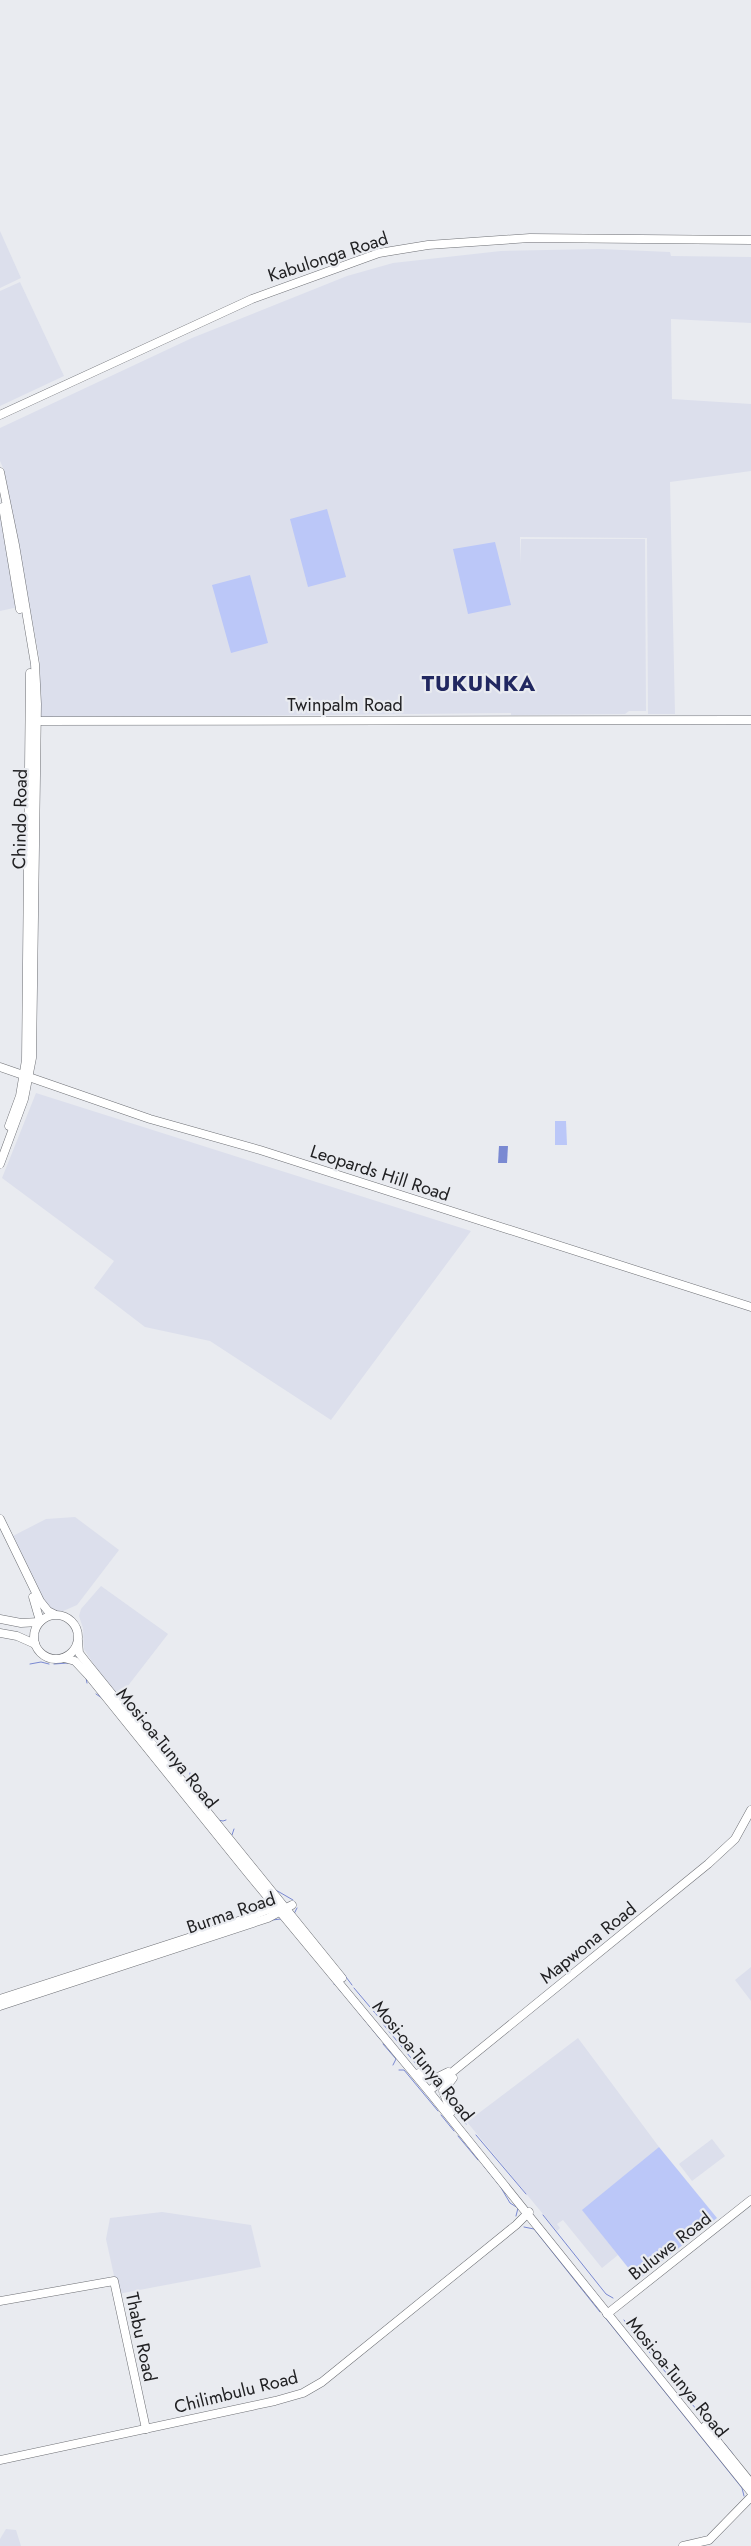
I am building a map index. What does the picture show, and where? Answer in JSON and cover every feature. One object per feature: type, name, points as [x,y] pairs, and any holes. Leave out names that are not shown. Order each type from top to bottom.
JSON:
[{"type":"main road","name":"Kabulonga Road","points":[[0,415],[252,299],[379,253],[428,245],[516,238],[751,240]]},
{"type":"main road","name":"Chindo Road","points":[[0,472],[15,545],[35,664],[29,1064],[23,1091],[0,1164]]},
{"type":"main road","name":"Chindo Road","points":[[0,493],[30,665],[33,721]]},
{"type":"main road","name":"Twinpalm Road","points":[[33,721],[751,720]]},
{"type":"main road","points":[[29,1064],[37,1078],[42,1082],[23,1091],[16,1075],[10,1071],[29,1064]]},
{"type":"main road","name":"Leopards Hill Road","points":[[0,1067],[150,1119],[260,1150],[751,1307]]},
{"type":"main road","name":"Chindo Road","points":[[0,1151],[23,1091]]},
{"type":"main road","points":[[0,1519],[40,1601],[48,1611],[66,1617],[74,1624],[78,1641],[72,1653],[64,1658],[51,1659],[40,1652],[35,1644],[34,1630],[39,1622],[33,1596],[0,1527]]},
{"type":"main road","points":[[0,1619],[21,1623],[39,1622],[54,1614]]},
{"type":"main road","points":[[0,1633],[23,1638],[35,1644]]},
{"type":"main road","name":"Mosi-oa-Tunya Road","points":[[78,1641],[79,1653],[86,1662],[751,2492]]},
{"type":"main road","name":"Mosi-oa-Tunya Road","points":[[64,1658],[75,1661],[89,1676],[419,2074],[430,2090],[451,2112],[530,2214]]},
{"type":"main road","name":"Mapwona Road","points":[[430,2090],[725,1850],[740,1832],[751,1810]]},
{"type":"main road","name":"Burma Road","points":[[0,1999],[282,1908]]},
{"type":"main road","name":"Burma Road","points":[[0,2006],[282,1908]]},
{"type":"main road","points":[[451,2112],[444,2098],[444,2087],[490,2042]]},
{"type":"main road","points":[[419,2074],[438,2077],[449,2072],[480,2050]]},
{"type":"main road","name":"Buluwe Road","points":[[609,2313],[751,2200]]},
{"type":"main road","name":"Chilimbulu Road","points":[[0,2460],[275,2401],[310,2390],[530,2214]]},
{"type":"main road","name":"Thabu Road","points":[[0,2301],[114,2281],[146,2429]]},
{"type":"main road","name":"Mosi-oa-Tunya Road","points":[[609,2313],[751,2483]]},
{"type":"main road","points":[[682,2546],[709,2540],[751,2497]]},
{"type":"shaded area","points":[[0,231],[21,278],[0,288]]},
{"type":"shaded area","points":[[599,249],[670,252],[671,256],[751,257],[751,323],[671,319],[672,399],[751,404],[751,471],[670,482],[675,714],[648,714],[647,538],[520,537],[520,564],[521,539],[645,539],[646,711],[629,711],[625,714],[511,715],[511,713],[41,717],[37,713],[40,662],[4,470],[0,461],[0,428],[192,338],[347,276],[393,263],[501,251]]},
{"type":"shaded area","points":[[20,282],[64,376],[0,406],[0,291]]},
{"type":"shaded area","points":[[0,509],[18,607],[0,611]]},
{"type":"shaded area","points":[[327,509],[346,577],[308,587],[290,519]]},
{"type":"shaded area","points":[[495,542],[511,605],[468,614],[453,549]]},
{"type":"shaded area","points":[[250,575],[268,643],[231,653],[212,585]]},
{"type":"shaded area","points":[[36,1093],[471,1231],[331,1420],[210,1341],[145,1327],[94,1288],[114,1261],[2,1178]]},
{"type":"shaded area","points":[[555,1121],[566,1121],[567,1145],[555,1145]]},
{"type":"shaded area","points":[[499,1146],[508,1146],[507,1163],[498,1163]]},
{"type":"shaded area","points":[[75,1517],[119,1550],[77,1605],[61,1612],[54,1612],[41,1606],[9,1538],[46,1519]]},
{"type":"shaded area","points":[[101,1586],[168,1634],[120,1696],[99,1673],[84,1649],[83,1628],[79,1616],[81,1609]]},
{"type":"shaded area","points":[[751,1967],[751,2001],[735,1980]]},
{"type":"shaded area","points":[[578,2038],[659,2147],[583,2210],[618,2255],[602,2268],[563,2220],[557,2224],[560,2228],[557,2231],[467,2122]]},
{"type":"shaded area","points":[[712,2139],[725,2156],[692,2181],[679,2164]]},
{"type":"shaded area","points":[[659,2147],[717,2218],[638,2280],[582,2210]]},
{"type":"shaded area","points":[[162,2212],[251,2225],[261,2267],[118,2294],[106,2239],[110,2218]]},
{"type":"shaded area","points":[[6,2529],[16,2530],[21,2546],[0,2546],[0,2539]]},
{"type":"waterway","points":[[30,1664],[41,1662],[49,1664]]},
{"type":"waterway","points":[[54,1664],[68,1663]]},
{"type":"waterway","points":[[86,1678],[87,1683]]},
{"type":"waterway","points":[[96,1694],[102,1698]]},
{"type":"waterway","points":[[128,1708],[133,1695]]},
{"type":"waterway","points":[[149,1757],[154,1762]]},
{"type":"waterway","points":[[175,1765],[181,1765]]},
{"type":"waterway","points":[[189,1784],[190,1773]]},
{"type":"waterway","points":[[218,1820],[226,1820]]},
{"type":"waterway","points":[[232,1835],[234,1829]]},
{"type":"waterway","points":[[274,1889],[293,1900]]},
{"type":"waterway","points":[[294,1914],[297,1908]]},
{"type":"waterway","points":[[272,1920],[281,1919]]},
{"type":"waterway","points":[[343,1973],[352,1985]]},
{"type":"waterway","points":[[338,1988],[344,1995]]},
{"type":"waterway","points":[[354,1988],[381,2020]]},
{"type":"waterway","points":[[347,1998],[380,2039]]},
{"type":"waterway","points":[[383,2024],[416,2064],[432,2072]]},
{"type":"waterway","points":[[383,2044],[396,2059],[393,2065]]},
{"type":"waterway","points":[[399,2070],[404,2070],[438,2111]]},
{"type":"waterway","points":[[453,2107],[466,2124]]},
{"type":"waterway","points":[[441,2115],[454,2131]]},
{"type":"waterway","points":[[476,2135],[526,2194]]},
{"type":"waterway","points":[[458,2136],[478,2160]]},
{"type":"waterway","points":[[483,2165],[500,2186],[510,2203],[518,2208],[516,2216]]},
{"type":"waterway","points":[[543,2215],[606,2294],[613,2298]]},
{"type":"waterway","points":[[524,2227],[534,2229],[600,2312]]},
{"type":"waterway","points":[[603,2315],[742,2488],[744,2496]]},
{"type":"waterway","points":[[624,2320],[641,2342]]},
{"type":"waterway","points":[[643,2344],[650,2353]]},
{"type":"waterway","points":[[653,2357],[721,2439]]},
{"type":"waterway","points":[[724,2443],[733,2454]]},
{"type":"district","name":"TUKUNKA","points":[[479,683]]}]
